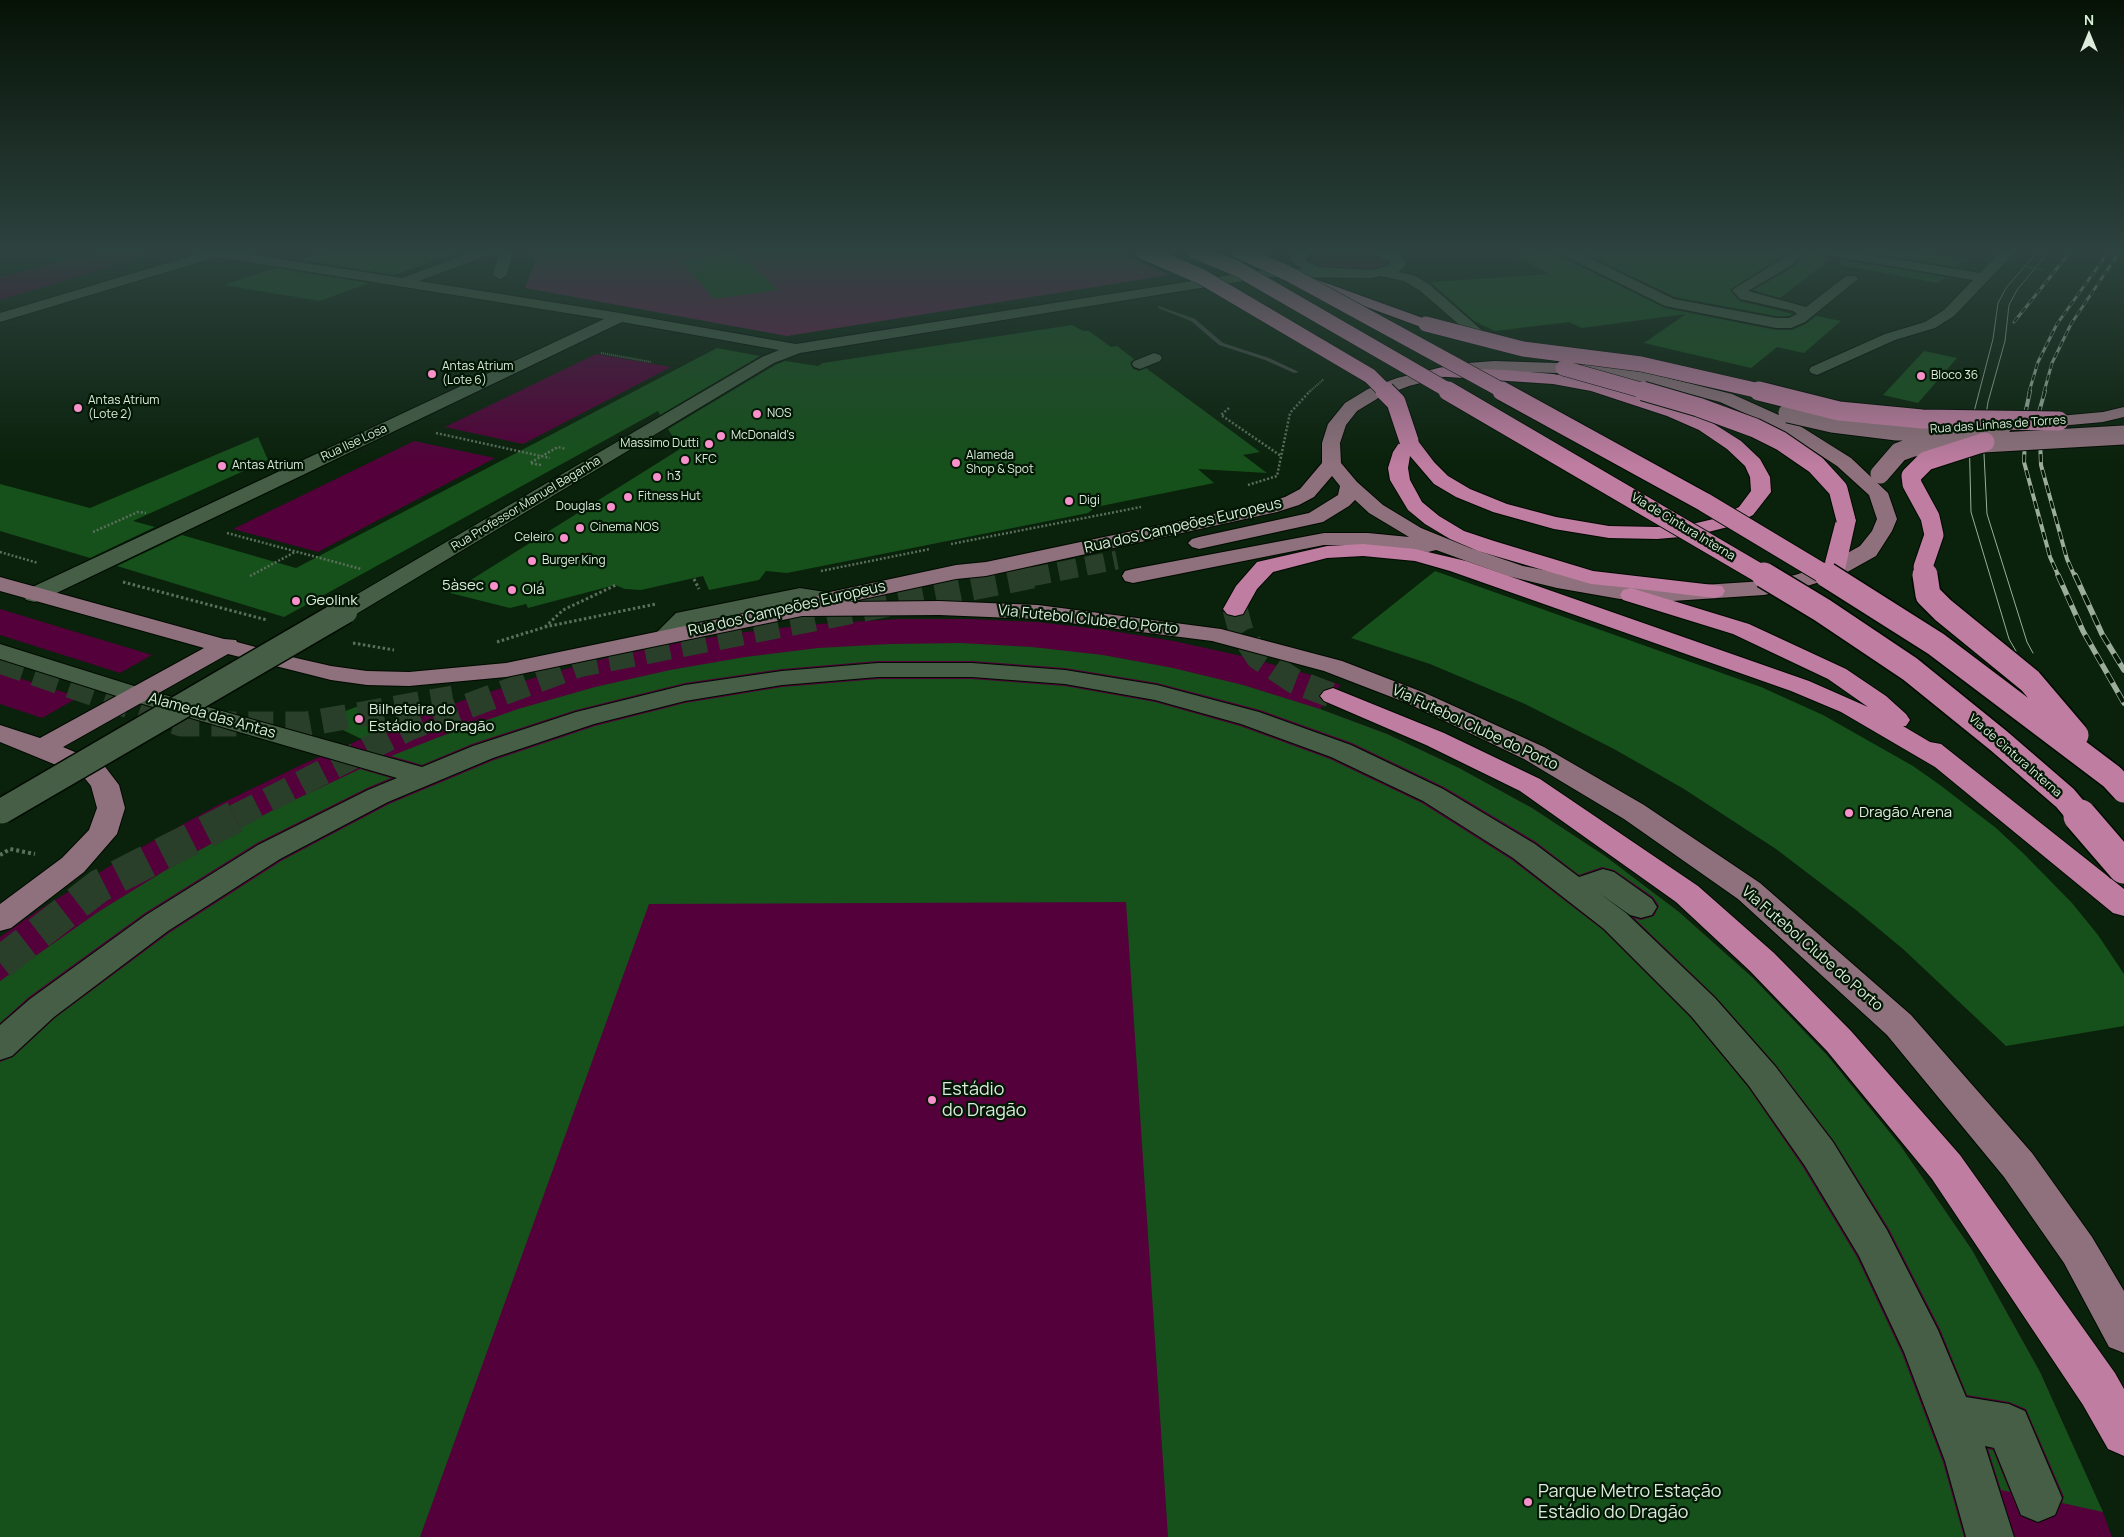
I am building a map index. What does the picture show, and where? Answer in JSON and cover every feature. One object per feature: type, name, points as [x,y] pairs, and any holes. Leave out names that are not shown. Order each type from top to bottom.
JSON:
[{"type":"highway","points":[[1280,323],[1370,376],[1396,402],[1409,441],[1427,466],[1442,480],[1463,493],[1500,508],[1554,523],[1609,532],[1658,533],[1692,530],[1725,522],[1746,511],[1761,492],[1760,477],[1753,463],[1734,445],[1705,426],[1673,412],[1594,386],[1553,379],[1506,375],[1439,373]]},
{"type":"highway","name":"Via de Cintura Interna","points":[[1331,323],[1822,610],[1910,669],[1999,741],[2065,798],[2124,867]]},
{"type":"highway","name":"Via de Cintura Interna","points":[[1403,323],[1868,600],[1936,644],[2118,783]]},
{"type":"highway","points":[[1426,324],[1523,349],[1641,364],[1839,411],[1922,419],[2059,421]]},
{"type":"highway","points":[[1426,324],[1471,342],[1698,407],[1755,428],[1781,441],[1816,465],[1838,489],[1846,520],[1834,570]]},
{"type":"highway","points":[[1409,441],[1402,452],[1398,468],[1404,487],[1415,506],[1432,520],[1457,535],[1512,556],[1591,578],[1714,591]]},
{"type":"highway","points":[[1985,442],[1926,461],[1911,476],[1912,484],[1930,517],[1934,535],[1923,567],[1928,595],[1943,610],[2030,681],[2118,783]]},
{"type":"highway","points":[[1235,609],[1248,586],[1265,567],[1327,552],[1363,550],[1415,555],[1458,566],[1800,686],[1850,707],[1944,761]]},
{"type":"highway","points":[[1620,592],[1741,629],[1837,674],[1876,701],[1944,761],[2124,905]]},
{"type":"highway","points":[[1333,696],[1434,739],[1530,785],[1687,894],[1762,962],[1839,1041],[1946,1167],[2099,1389],[2124,1433]]},
{"type":"main road","points":[[1494,366],[1588,369],[1648,378],[1726,398],[1786,425],[1879,483],[1886,520],[1882,531],[1868,551],[1834,570],[1799,581],[1764,588],[1657,595],[1620,592],[1557,581],[1516,571],[1462,553],[1414,532],[1376,509],[1350,486],[1332,464],[1331,443],[1337,424],[1352,407],[1374,393],[1403,382],[1455,368],[1494,366]]},
{"type":"main road","name":"Rua das Linhas de Torres","points":[[1726,398],[1832,423],[1897,431],[1947,431],[2103,417],[2124,412]]},
{"type":"main road","name":"Rua das Linhas de Torres","points":[[1879,483],[1892,458],[1913,447],[2124,435]]},
{"type":"main road","name":"Rua dos Campeões Europeus","points":[[217,643],[293,665],[368,678],[409,679],[506,670],[802,609],[830,599],[956,572],[986,569],[1270,508],[1292,501],[1307,493],[1332,464]]},
{"type":"main road","points":[[1117,560],[1316,518],[1342,502],[1347,497],[1350,486]]},
{"type":"main road","points":[[1133,576],[1310,540],[1339,538],[1397,541],[1462,553]]},
{"type":"main road","points":[[1265,567],[1310,540]]},
{"type":"main road","points":[[0,584],[34,595],[217,643]]},
{"type":"main road","name":"Via Futebol Clube do Porto","points":[[802,609],[939,608],[1038,612],[1213,634],[1333,666],[1416,698],[1534,753],[1634,812],[1749,892],[1899,1025],[2018,1165],[2078,1250],[2124,1332]]},
{"type":"main road","points":[[22,740],[129,692],[217,643]]},
{"type":"main road","points":[[0,920],[73,865],[102,834],[111,808],[106,784],[93,770],[22,740]]},
{"type":"street","name":"Rua Ilse Losa","points":[[34,595],[608,323]]},
{"type":"street","points":[[653,323],[796,349]]},
{"type":"street","name":"Rua Professor Manuel Baganha","points":[[1,812],[768,360],[796,349],[958,323]]},
{"type":"street","points":[[1465,323],[1474,331]]},
{"type":"street","points":[[1774,323],[1791,323]]},
{"type":"street","points":[[1817,370],[1890,337],[1934,323]]},
{"type":"street","points":[[665,636],[684,618],[800,595],[830,599]]},
{"type":"street","name":"Alameda das Antas","points":[[0,651],[129,692],[425,777]]},
{"type":"street","points":[[0,1046],[42,1008],[157,923],[269,852],[378,796],[483,752],[585,718],[685,693],[772,679],[878,670],[972,670],[1065,677],[1158,693],[1250,718],[1341,751],[1433,795],[1524,852],[1615,921],[1703,1007],[1762,1076],[1819,1154],[1873,1243],[1923,1345],[1968,1461],[1990,1537]]},
{"type":"street","points":[[1576,891],[1603,879],[1641,907]]},
{"type":"street","points":[[1952,1418],[2009,1427],[2038,1498]]},
{"type":"path","points":[[605,354],[650,362]]},
{"type":"path","points":[[1239,488],[1277,476],[1290,413],[1315,386],[1327,378]]},
{"type":"path","points":[[1228,408],[1221,415],[1281,456]]},
{"type":"path","points":[[430,432],[551,458]]},
{"type":"path","points":[[548,467],[530,463],[558,447],[567,449]]},
{"type":"path","points":[[944,546],[1144,507]]},
{"type":"path","points":[[93,532],[138,512],[154,514]]},
{"type":"path","points":[[226,532],[369,571]]},
{"type":"path","points":[[819,572],[934,548]]},
{"type":"path","points":[[250,576],[296,551]]},
{"type":"path","points":[[694,579],[698,586]]},
{"type":"path","points":[[121,581],[272,622]]},
{"type":"path","points":[[545,627],[563,610],[616,585]]},
{"type":"path","points":[[489,644],[506,641],[545,627],[664,603]]},
{"type":"path","points":[[356,637],[348,642],[398,651]]},
{"type":"path","points":[[0,855],[10,849]]},
{"type":"shaded area","points":[[715,323],[870,323],[787,336]]},
{"type":"shaded area","points":[[596,354],[671,367],[523,444],[445,427]]},
{"type":"shaded area","points":[[414,441],[495,458],[318,552],[233,529]]},
{"type":"shaded area","points":[[0,609],[152,655],[120,673],[0,635]]},
{"type":"shaded area","name":"Estádio do Dragão","points":[[899,619],[1037,622],[1106,630],[1174,641],[1242,656],[1341,685],[1320,709],[1387,734],[1459,768],[1532,808],[1605,856],[1679,912],[1753,978],[1827,1055],[1900,1145],[1972,1250],[2040,1372],[2112,1537],[0,1537],[0,937],[39,910],[131,853],[218,805],[303,764],[385,729],[464,700],[540,676],[614,656],[687,641],[759,630]]},
{"type":"shaded area","points":[[0,672],[79,697],[42,718],[0,704]]},
{"type":"building","points":[[1478,323],[1563,323],[1495,331]]},
{"type":"building","points":[[1571,323],[1621,323],[1582,328]]},
{"type":"building","points":[[1673,323],[1739,323],[1776,330],[1792,330],[1808,323],[1839,323],[1804,353],[1777,347],[1751,368],[1644,343]]},
{"type":"building","name":"Alameda Shop & Spot","points":[[1072,325],[1083,331],[1089,331],[1111,347],[1117,346],[1134,359],[1130,363],[1133,369],[1139,371],[1146,368],[1260,452],[1243,455],[1267,473],[1198,469],[1214,483],[1096,507],[1088,513],[787,573],[766,571],[759,580],[709,590],[703,576],[641,590],[625,589],[615,585],[528,608],[526,604],[510,608],[450,593],[680,449],[668,429],[775,365],[785,361],[818,366],[823,363]]},
{"type":"building","points":[[717,348],[760,356],[660,415],[658,411],[284,617],[117,566],[182,535],[296,568]]},
{"type":"building","name":"Bloco 36","points":[[1924,351],[1957,358],[1918,403],[1883,395]]},
{"type":"building","name":"Antas Atrium","points":[[258,437],[268,460],[133,521],[155,527],[90,558],[0,531],[0,484],[90,508]]},
{"type":"building","name":"Dragão Arena","points":[[1435,571],[1761,687],[1823,715],[1913,766],[1996,828],[2072,903],[2098,935],[2124,974],[2124,1026],[2006,1046],[1903,949],[1856,910],[1776,849],[1684,789],[1614,749],[1525,704],[1430,664],[1351,638]]},
{"type":"building","points":[[961,643],[1032,647],[1103,655],[1173,668],[1243,685],[1320,709],[1387,734],[1459,768],[1532,808],[1605,856],[1679,912],[1753,978],[1827,1055],[1900,1145],[1972,1250],[2040,1372],[2103,1512],[2062,1503],[2064,1497],[2026,1409],[2009,1402],[1967,1395],[1940,1329],[1889,1229],[1834,1141],[1776,1065],[1716,997],[1634,918],[1641,920],[1654,916],[1659,906],[1653,897],[1614,870],[1602,867],[1579,875],[1536,842],[1444,787],[1352,743],[1260,710],[1157,683],[1065,668],[972,661],[878,661],[782,669],[685,683],[576,710],[472,744],[422,765],[391,756],[518,709],[595,687],[670,670],[745,657],[818,648]]},
{"type":"building","name":"Estádio do Dragão","points":[[878,679],[972,679],[1065,686],[1155,702],[1240,726],[1330,759],[1422,803],[1512,860],[1603,930],[1690,1017],[1748,1087],[1803,1167],[1857,1257],[1902,1353],[1943,1462],[1964,1537],[1168,1537],[1126,902],[649,904],[420,1537],[0,1537],[0,1062],[13,1057],[55,1018],[169,933],[281,861],[389,804],[494,760],[595,726],[685,703],[782,687]]},
{"type":"building","points":[[386,704],[376,746],[322,720],[356,707]]},
{"type":"building","points":[[360,769],[391,778],[257,843],[145,913],[29,997],[0,1023],[0,981],[98,912],[187,857],[273,810]]},
{"type":"building","points":[[1988,1449],[1993,1450],[2010,1492],[2001,1490]]},
{"type":"waterway","points":[[1196,323],[1221,344],[1267,359],[1296,372]]},
{"type":"tunnel","points":[[1031,577],[1117,560]]},
{"type":"tunnel","points":[[235,817],[409,728],[578,665],[1038,575]]},
{"type":"tunnel","points":[[1235,609],[1241,631],[1258,657],[1294,681],[1333,696]]},
{"type":"tunnel","points":[[0,661],[181,724],[306,724],[453,698]]},
{"type":"tunnel","points":[[0,963],[99,886],[237,816]]},
{"type":"tram line","points":[[1995,323],[1993,339],[1969,431],[1971,512],[2009,639],[2016,651]]},
{"type":"tram line","points":[[2007,323],[2005,341],[1988,402],[1983,434],[1987,514],[2027,642],[2033,653]]},
{"type":"railway","points":[[2029,392],[2038,362],[2058,323]]},
{"type":"railway","points":[[2044,392],[2052,363],[2072,323]]},
{"type":"railway","points":[[2030,391],[2026,410],[2024,462],[2050,557],[2059,577]]},
{"type":"railway","points":[[2045,391],[2039,412],[2041,465],[2067,559],[2075,577]]},
{"type":"railway","points":[[2058,575],[2083,631],[2124,703]]},
{"type":"railway","points":[[2075,575],[2102,634],[2124,670]]},
{"type":"place","name":"Antas Atrium (Lote 6)","points":[[432,374]]},
{"type":"place","name":"Bloco 36","points":[[1921,376]]},
{"type":"place","name":"Antas Atrium (Lote 2)","points":[[78,408]]},
{"type":"place","name":"NOS","points":[[757,414]]},
{"type":"place","name":"McDonald's","points":[[721,436]]},
{"type":"place","name":"Massimo Dutti","points":[[709,444]]},
{"type":"place","name":"KFC","points":[[685,460]]},
{"type":"place","name":"Alameda Shop & Spot","points":[[956,463]]},
{"type":"place","name":"Antas Atrium","points":[[222,466]]},
{"type":"place","name":"h3","points":[[657,477]]},
{"type":"place","name":"Fitness Hut","points":[[628,497]]},
{"type":"place","name":"Digi","points":[[1069,501]]},
{"type":"place","name":"Douglas","points":[[611,507]]},
{"type":"place","name":"Cinema NOS","points":[[580,528]]},
{"type":"place","name":"Celeiro","points":[[564,538]]},
{"type":"place","name":"Burger King","points":[[532,561]]},
{"type":"place","name":"5àsec","points":[[494,586]]},
{"type":"place","name":"Olá","points":[[512,590]]},
{"type":"place","name":"Geolink","points":[[296,601]]},
{"type":"place","name":"Bilheteira do Estádio do Dragão","points":[[359,719]]},
{"type":"place","name":"Dragão Arena","points":[[1849,813]]},
{"type":"place","name":"Estádio do Dragão","points":[[932,1100]]},
{"type":"place","name":"Parque Metro Estação Estádio do Dragão","points":[[1528,1502]]}]
